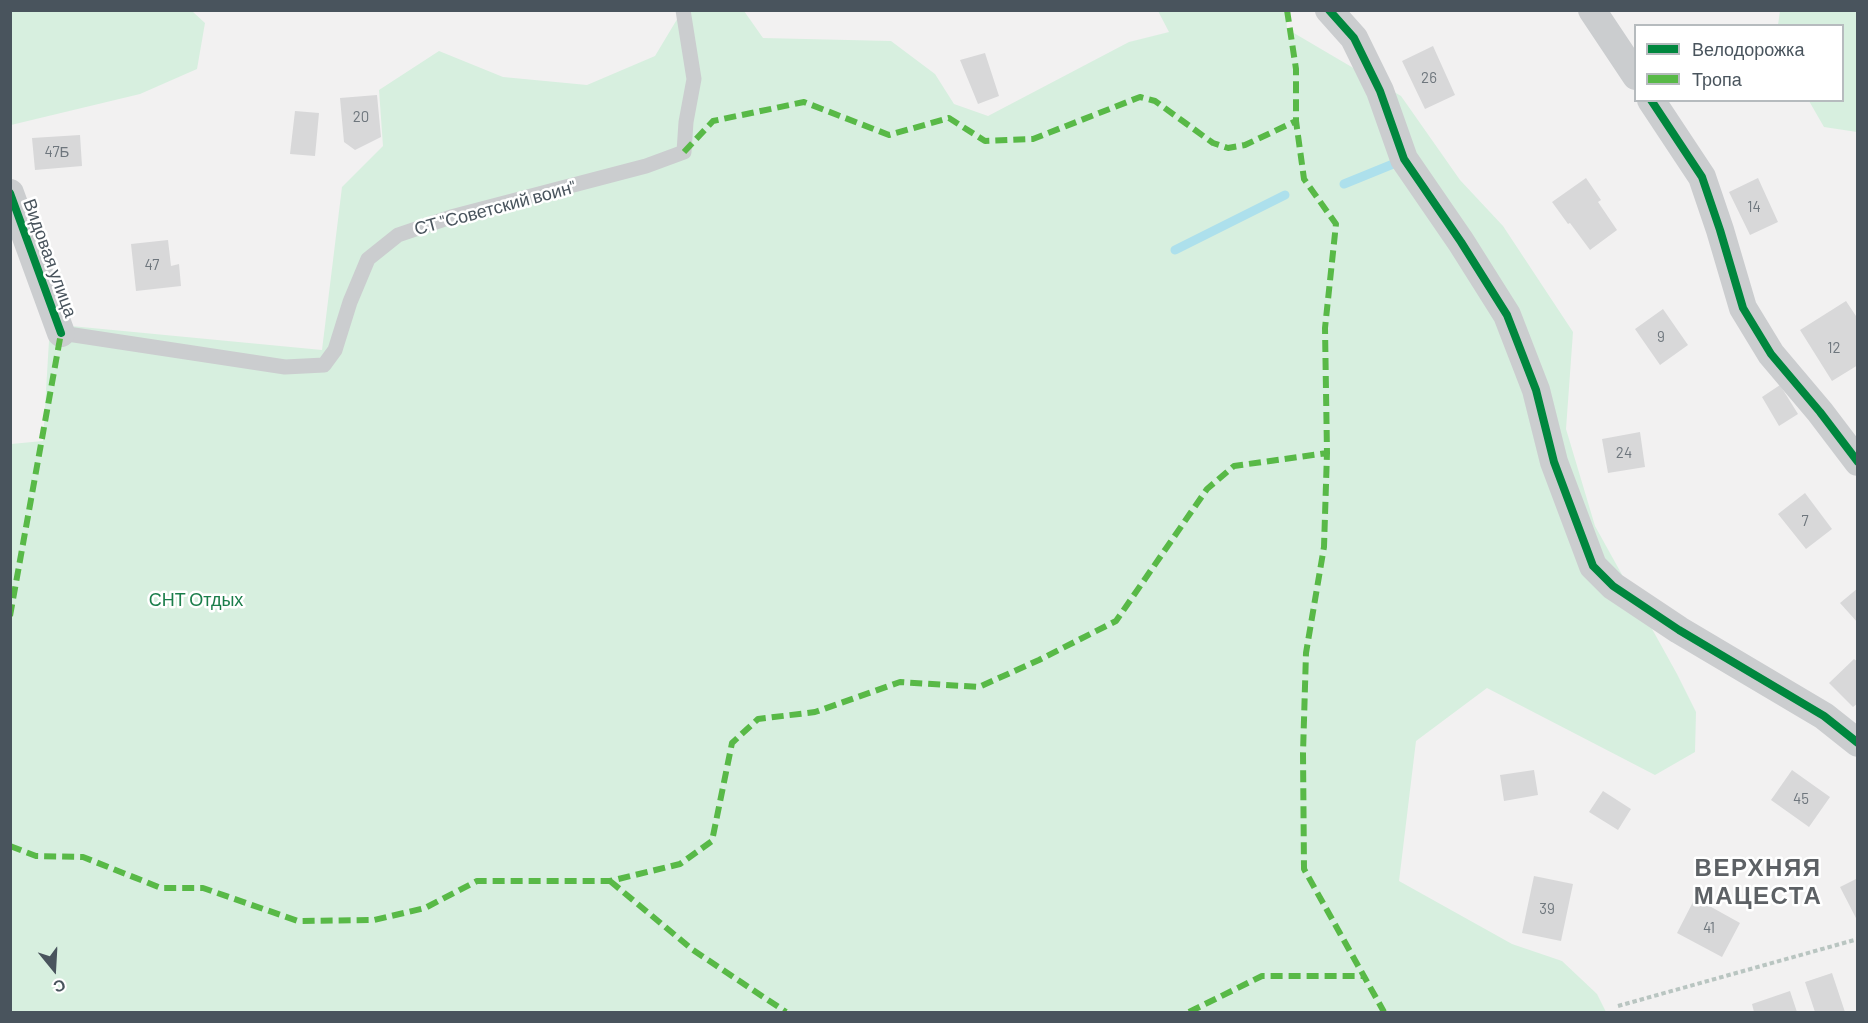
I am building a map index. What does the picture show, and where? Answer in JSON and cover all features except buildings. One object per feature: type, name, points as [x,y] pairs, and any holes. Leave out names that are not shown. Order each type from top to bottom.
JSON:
[{"type":"street","points":[[1329,10],[1354,38],[1380,91],[1404,159],[1461,242],[1507,315],[1536,390],[1554,462],[1593,566],[1613,586],[1680,630],[1824,716],[1857,743]]},
{"type":"street","points":[[1592,10],[1634,74]]},
{"type":"street","points":[[1653,102],[1702,177],[1743,308],[1771,354],[1820,412],[1857,462]]},
{"type":"street","name":"Видовая улица","points":[[10,193],[61,333]]},
{"type":"lane","name":"СТ \"Советский воин\"","points":[[61,333],[285,367],[324,365],[335,350],[350,302],[368,259],[398,235],[451,217],[646,166],[684,152],[686,122],[694,79],[683,10]]},
{"type":"path","points":[[1618,1006],[1857,939]]},
{"type":"green space","points":[[10,11],[192,11],[205,23],[197,69],[140,94],[11,125]]},
{"type":"green space","name":"СНТ Отдых","points":[[682,11],[744,11],[763,38],[891,41],[935,74],[954,104],[988,116],[1129,42],[1169,32],[1158,11],[1286,11],[1287,29],[1401,96],[1460,180],[1503,226],[1573,332],[1566,429],[1595,526],[1696,712],[1695,752],[1655,775],[1487,688],[1416,741],[1399,881],[1512,944],[1562,961],[1597,994],[1606,1012],[11,1012],[11,444],[43,441],[50,324],[322,350],[342,187],[383,146],[379,90],[439,51],[503,77],[587,85],[655,56]]},
{"type":"green space","points":[[1780,11],[1857,11],[1857,132],[1824,127],[1810,102],[1844,102],[1844,24],[1778,24]]},
{"type":"waterway","points":[[1344,184],[1403,160]]},
{"type":"waterway","points":[[1175,250],[1285,195]]},
{"type":"marked path","points":[[1287,10],[1296,69],[1296,121],[1304,179],[1336,224],[1325,328],[1327,453],[1324,547],[1306,653],[1303,753],[1304,869],[1384,1012]]},
{"type":"marked path","points":[[684,152],[713,121],[804,102],[889,135],[949,118],[985,141],[1033,139],[1140,97],[1155,101],[1213,143],[1228,148],[1245,145],[1296,121]]},
{"type":"marked path","points":[[10,616],[61,333]]},
{"type":"marked path","points":[[10,846],[36,856],[83,857],[161,888],[203,888],[298,921],[374,920],[425,908],[477,881],[610,881],[680,864],[712,841],[732,743],[758,719],[815,712],[900,682],[979,687],[1039,660],[1116,621],[1207,489],[1234,466],[1327,453]]},
{"type":"marked path","points":[[610,881],[693,950],[786,1012]]},
{"type":"marked path","points":[[1189,1012],[1262,976],[1363,976]]},
{"type":"cycle path","points":[[1329,10],[1354,38],[1380,91],[1404,159],[1461,242],[1507,315],[1536,390],[1554,462],[1593,566],[1613,586],[1679,630],[1824,716],[1858,743]]},
{"type":"cycle path","points":[[1652,102],[1702,177],[1743,308],[1771,354],[1858,462]]},
{"type":"cycle path","points":[[10,193],[61,333]]},
{"type":"district","name":"ВЕРХНЯЯ МАЦЕСТА","points":[[1758,882]]}]
